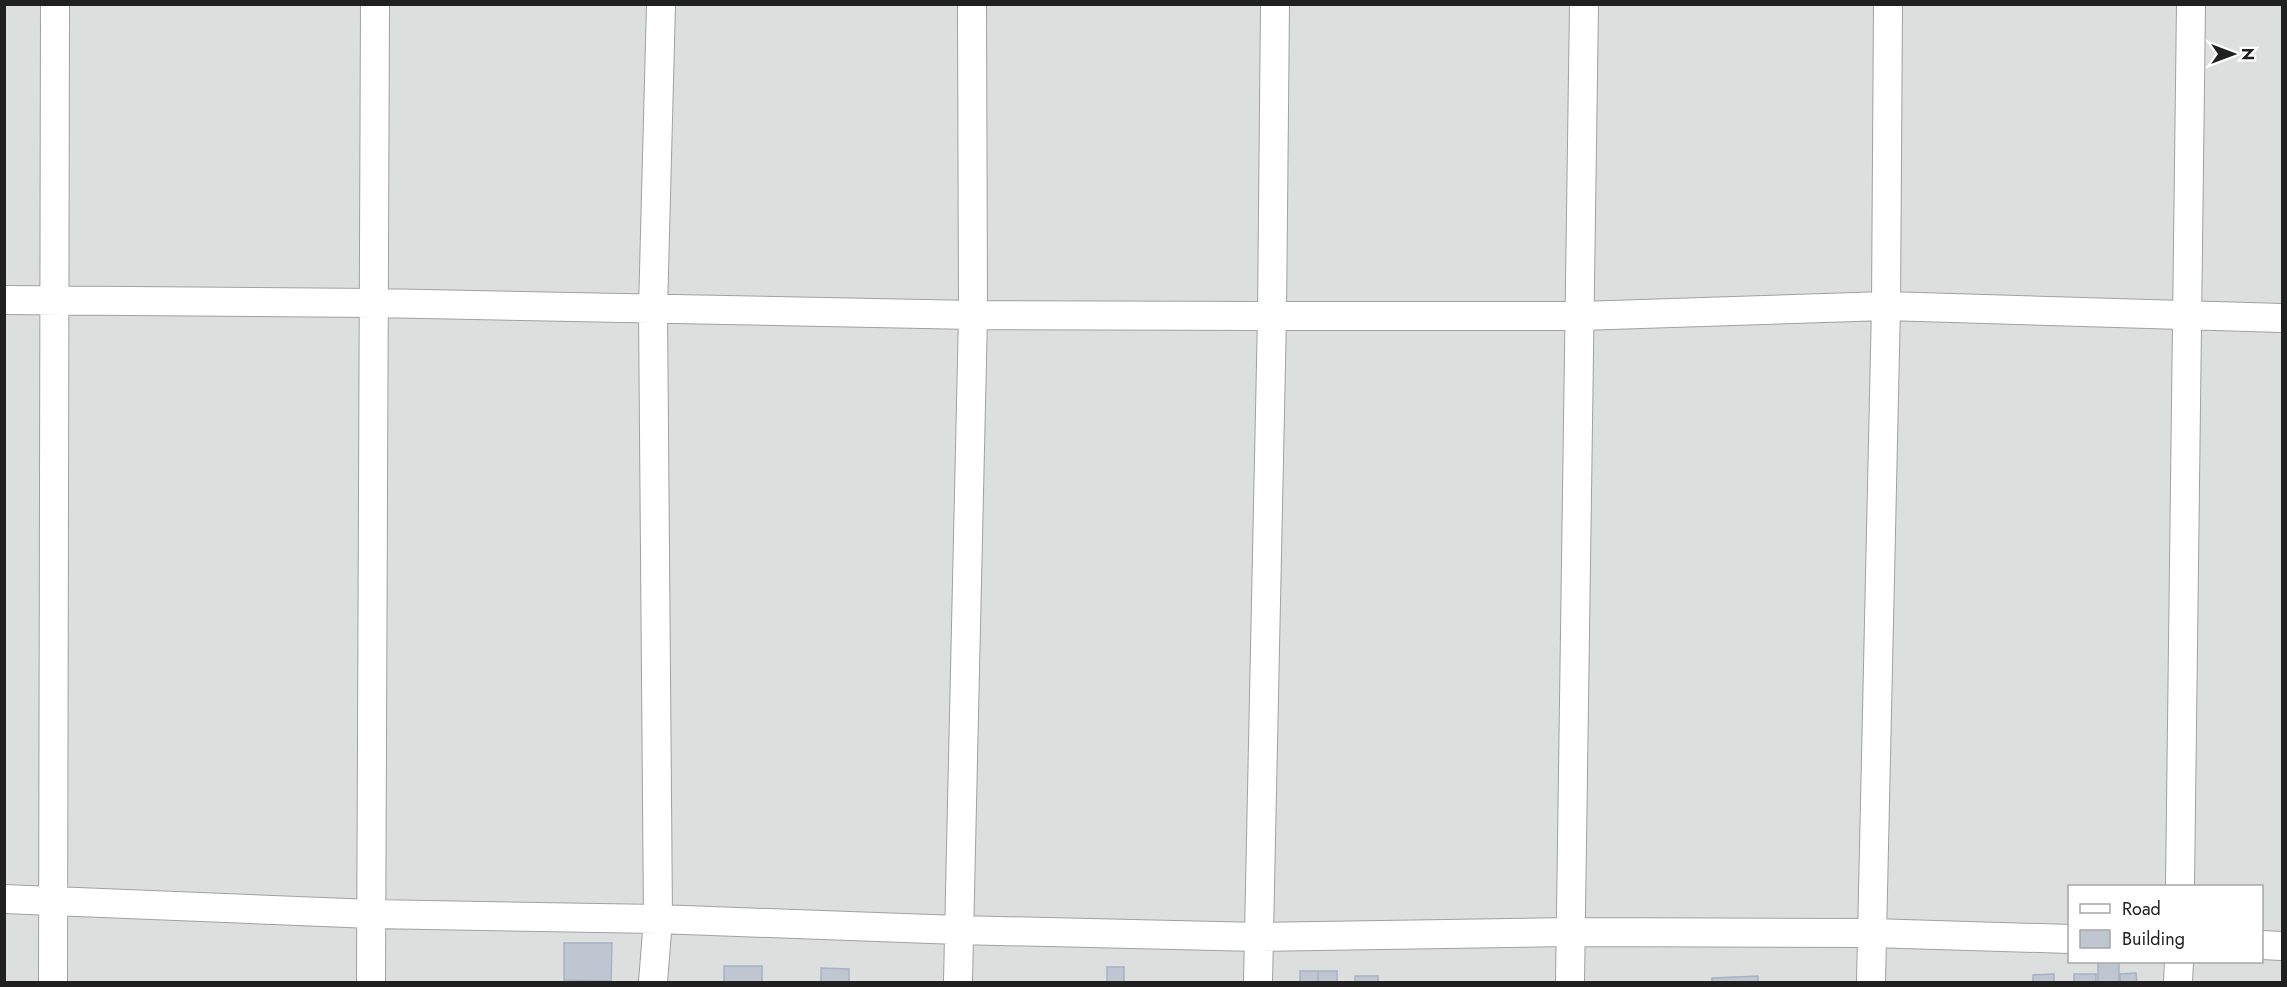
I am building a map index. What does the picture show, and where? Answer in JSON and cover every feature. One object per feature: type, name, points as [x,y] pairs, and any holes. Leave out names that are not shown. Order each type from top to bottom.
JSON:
[{"type":"street","points":[[53,982],[55,4]]},
{"type":"street","points":[[371,982],[375,4]]},
{"type":"street","points":[[653,982],[658,919],[654,310],[661,4]]},
{"type":"street","points":[[958,982],[974,315],[972,4]]},
{"type":"street","points":[[1258,982],[1272,316],[1275,4]]},
{"type":"street","points":[[1570,982],[1584,4]]},
{"type":"street","points":[[1872,982],[1871,933],[1886,306],[1888,4]]},
{"type":"street","points":[[2180,885],[2185,314],[2191,4]]},
{"type":"street","points":[[4,300],[375,303],[974,315],[1272,316],[1580,316],[1886,306],[2283,318]]},
{"type":"street","points":[[4,899],[372,914],[658,919],[958,930],[1259,937],[1570,932],[1871,933],[2068,939]]},
{"type":"street","points":[[2263,945],[2283,946]]},
{"type":"street","points":[[2178,982],[2179,963]]},
{"type":"shaded area","points":[[5,5],[2282,5],[2282,982],[5,982]]},
{"type":"building","points":[[564,943],[612,943],[611,981],[564,980]]},
{"type":"building","points":[[2098,963],[2119,963],[2119,982],[2098,982]]},
{"type":"building","points":[[724,966],[762,966],[762,982],[724,982]]},
{"type":"building","points":[[1107,967],[1124,967],[1124,982],[1107,982]]},
{"type":"building","points":[[821,968],[849,969],[849,982],[821,982]]},
{"type":"building","points":[[1300,971],[1318,971],[1318,982],[1300,982]]},
{"type":"building","points":[[1318,971],[1337,971],[1337,982],[1318,982]]},
{"type":"building","points":[[2136,973],[2137,982],[2120,982],[2120,974]]},
{"type":"building","points":[[2054,974],[2054,982],[2033,982],[2033,975]]},
{"type":"building","points":[[2074,974],[2096,974],[2096,982],[2074,982]]},
{"type":"building","points":[[1355,976],[1378,976],[1378,982],[1355,982]]},
{"type":"building","points":[[1758,976],[1758,982],[1712,982],[1712,978]]}]
